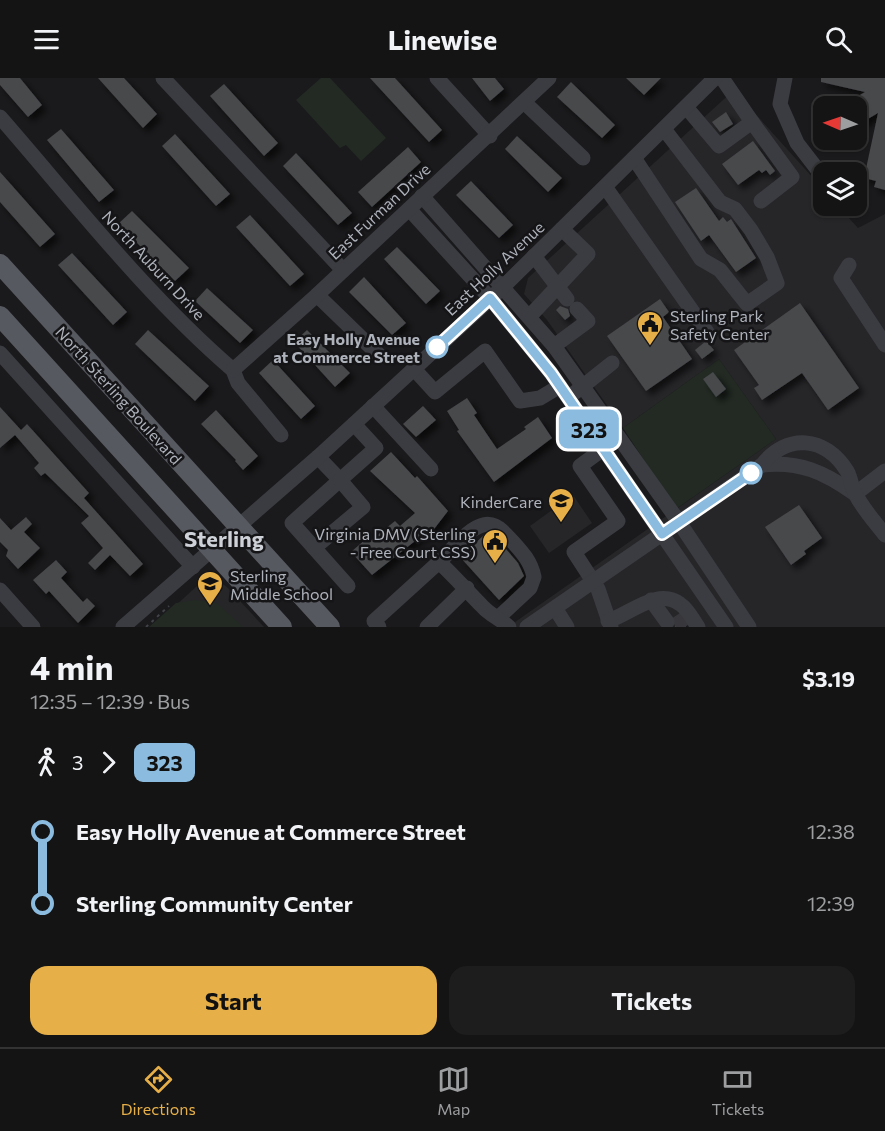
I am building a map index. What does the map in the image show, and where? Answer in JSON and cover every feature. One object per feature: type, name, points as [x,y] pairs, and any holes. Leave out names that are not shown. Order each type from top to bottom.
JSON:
[{"type":"main road","name":"North Sterling Boulevard","points":[[0,264],[330,627]]},
{"type":"main road","points":[[0,316],[282,627]]},
{"type":"street","points":[[437,78],[489,136]]},
{"type":"street","name":"East Furman Drive","points":[[233,370],[525,103],[549,78]]},
{"type":"street","points":[[722,78],[792,177],[761,201]]},
{"type":"street","points":[[785,78],[780,104],[797,143],[813,164]]},
{"type":"street","points":[[172,81],[342,269]]},
{"type":"street","name":"East Holly Avenue","points":[[123,627],[318,457],[504,287],[686,107],[707,81]]},
{"type":"street","points":[[525,103],[583,158]]},
{"type":"street","points":[[686,107],[719,146],[752,122]]},
{"type":"street","name":"North Auburn Drive","points":[[0,117],[86,218],[162,300],[233,370],[238,383],[281,435]]},
{"type":"street","points":[[634,158],[701,259],[720,270],[747,304],[777,283],[767,257],[751,230],[735,209],[720,202],[664,129]]},
{"type":"street","points":[[606,188],[707,332]]},
{"type":"street","points":[[422,196],[554,346],[581,388],[679,522],[749,627]]},
{"type":"street","points":[[409,209],[490,298],[564,392],[726,627]]},
{"type":"street","points":[[529,316],[568,298],[588,254],[562,229]]},
{"type":"street","points":[[534,256],[588,321],[554,346]]},
{"type":"street","points":[[849,265],[841,278],[885,345]]},
{"type":"street","points":[[317,295],[381,357]]},
{"type":"street","points":[[414,369],[435,392],[485,351],[520,400],[540,398],[581,388],[612,363]]},
{"type":"street","points":[[0,353],[193,567]]},
{"type":"street","points":[[374,406],[431,469]]},
{"type":"street","points":[[348,586],[292,523],[376,448],[354,424]]},
{"type":"street","points":[[527,627],[762,465],[782,447],[792,443],[813,444],[827,450],[847,472],[855,494]]},
{"type":"street","points":[[603,449],[580,466],[618,521],[574,552],[593,581],[610,624],[659,600],[683,606],[698,627]]},
{"type":"street","points":[[314,548],[363,507],[318,457]]},
{"type":"street","points":[[762,465],[782,463],[804,465],[821,471],[855,494],[882,526]]},
{"type":"street","points":[[855,494],[885,471]]},
{"type":"street","points":[[379,627],[374,621],[474,529],[484,524],[496,526],[507,536],[525,556],[534,578],[530,588],[504,622],[484,609],[467,588],[439,562]]},
{"type":"street","points":[[427,627],[467,588]]},
{"type":"street","points":[[0,590],[33,627]]},
{"type":"street","points":[[659,600],[672,619]]},
{"type":"street","points":[[555,608],[567,627]]},
{"type":"path","points":[[146,627],[172,603]]},
{"type":"shaded area","points":[[321,78],[330,78],[386,138],[361,161],[346,145],[340,148],[296,100]]},
{"type":"shaded area","points":[[734,90],[813,178],[813,216],[847,216],[858,228],[885,214],[885,627],[508,627],[776,439],[719,359],[623,428],[547,320],[524,294],[528,278]]},
{"type":"shaded area","points":[[719,359],[776,439],[676,509],[623,428]]},
{"type":"shaded area","name":"KinderCare","points":[[573,495],[592,523],[549,553],[530,526]]},
{"type":"shaded area","name":"Sterling Middle School","points":[[214,577],[228,588],[264,627],[152,627],[197,586]]},
{"type":"shaded area","points":[[195,600],[217,603],[243,627],[149,627],[176,603]]},
{"type":"building","points":[[0,78],[20,78],[42,105],[28,117],[0,85]]},
{"type":"building","points":[[98,78],[124,78],[157,114],[143,128]]},
{"type":"building","points":[[370,78],[395,78],[442,130],[429,142]]},
{"type":"building","points":[[472,78],[495,78],[504,89],[490,101]]},
{"type":"building","points":[[626,78],[661,78],[644,95]]},
{"type":"building","points":[[821,78],[885,78],[885,190],[874,187],[876,181],[867,179],[867,164],[878,113],[867,120],[867,96],[858,96],[865,92],[821,82]]},
{"type":"building","points":[[571,82],[615,125],[602,138],[557,97]]},
{"type":"building","points":[[224,84],[278,143],[264,156],[210,96]]},
{"type":"building","points":[[726,112],[733,124],[720,132],[712,122]]},
{"type":"building","points":[[61,129],[114,190],[99,202],[47,140]]},
{"type":"building","points":[[175,134],[230,194],[216,206],[162,146]]},
{"type":"building","points":[[517,136],[562,178],[548,192],[505,149]]},
{"type":"building","points":[[753,141],[775,171],[770,175],[766,170],[762,173],[759,170],[738,185],[722,164]]},
{"type":"building","points":[[408,147],[421,162],[372,207],[358,192]]},
{"type":"building","points":[[296,153],[352,213],[338,225],[283,166]]},
{"type":"building","points":[[0,172],[55,234],[40,247],[0,202]]},
{"type":"building","points":[[471,181],[513,225],[499,238],[456,195]]},
{"type":"building","points":[[696,188],[719,221],[723,217],[727,222],[731,219],[756,258],[736,272],[709,235],[701,241],[675,202]]},
{"type":"building","points":[[132,211],[189,268],[175,281],[118,224]]},
{"type":"building","points":[[250,215],[304,274],[290,286],[236,227]]},
{"type":"building","points":[[397,247],[440,291],[426,304],[384,259]]},
{"type":"building","points":[[72,253],[127,312],[113,325],[58,265]]},
{"type":"building","points":[[364,277],[406,323],[392,335],[349,292]]},
{"type":"building","points":[[207,288],[253,330],[240,343],[195,301]]},
{"type":"building","name":"Sterling Park Safety Center","points":[[660,299],[669,312],[663,317],[692,359],[646,391],[607,336]]},
{"type":"building","points":[[800,303],[859,388],[828,410],[802,373],[762,400],[754,388],[759,385],[734,350]]},
{"type":"building","points":[[560,306],[568,309],[570,316],[565,320],[556,310]]},
{"type":"building","points":[[148,330],[209,386],[195,401],[135,344]]},
{"type":"building","points":[[307,330],[350,373],[335,387],[294,342]]},
{"type":"building","points":[[706,341],[714,350],[702,359],[695,350]]},
{"type":"building","points":[[273,360],[315,406],[301,419],[259,373]]},
{"type":"building","points":[[713,372],[726,389],[716,397],[703,379]]},
{"type":"building","points":[[467,398],[477,413],[474,415],[497,449],[526,429],[524,427],[538,417],[552,438],[494,482],[457,431],[459,430],[447,411]]},
{"type":"building","points":[[423,406],[436,420],[416,437],[403,424]]},
{"type":"building","points":[[0,407],[21,430],[27,424],[89,493],[84,498],[143,564],[130,576],[110,555],[95,570],[88,563],[103,548],[81,523],[89,516],[45,473],[41,476],[34,468],[39,463],[15,435],[0,448]]},
{"type":"building","points":[[216,410],[258,456],[243,470],[201,424]]},
{"type":"building","points":[[391,452],[415,478],[417,476],[448,511],[431,533],[429,530],[372,575],[351,552],[367,538],[370,541],[395,521],[400,526],[415,513],[370,471]]},
{"type":"building","points":[[799,505],[822,538],[804,551],[806,554],[791,565],[765,527]]},
{"type":"building","points":[[26,517],[32,524],[24,532],[40,548],[18,569],[6,556],[8,550],[0,542],[0,518],[11,530]]},
{"type":"building","name":"Virginia DMV (Sterling - Free Court CSS)","points":[[484,535],[492,535],[500,542],[518,563],[524,576],[499,600],[460,557]]},
{"type":"building","points":[[56,560],[67,572],[61,578],[83,602],[87,598],[95,606],[78,623],[49,591],[46,594],[33,580]]},
{"type":"building","points":[[677,615],[680,618],[686,627],[675,627]]},
{"type":"tunnel","points":[[677,615],[685,627]]},
{"type":"bus line","name":"323","points":[[437,347],[490,298],[551,373],[662,534],[751,473]]},
{"type":"place","name":"Easy Holly Avenue at Commerce Street","points":[[437,347]]},
{"type":"place","name":"Sterling Park Safety Center","points":[[650,347]]},
{"type":"place","name":"KinderCare","points":[[561,524]]},
{"type":"place","name":"Virginia DMV (Sterling - Free Court CSS)","points":[[495,565]]},
{"type":"place","name":"Sterling Middle School","points":[[210,607]]},
{"type":"district","name":"Sterling","points":[[224,538]]}]
